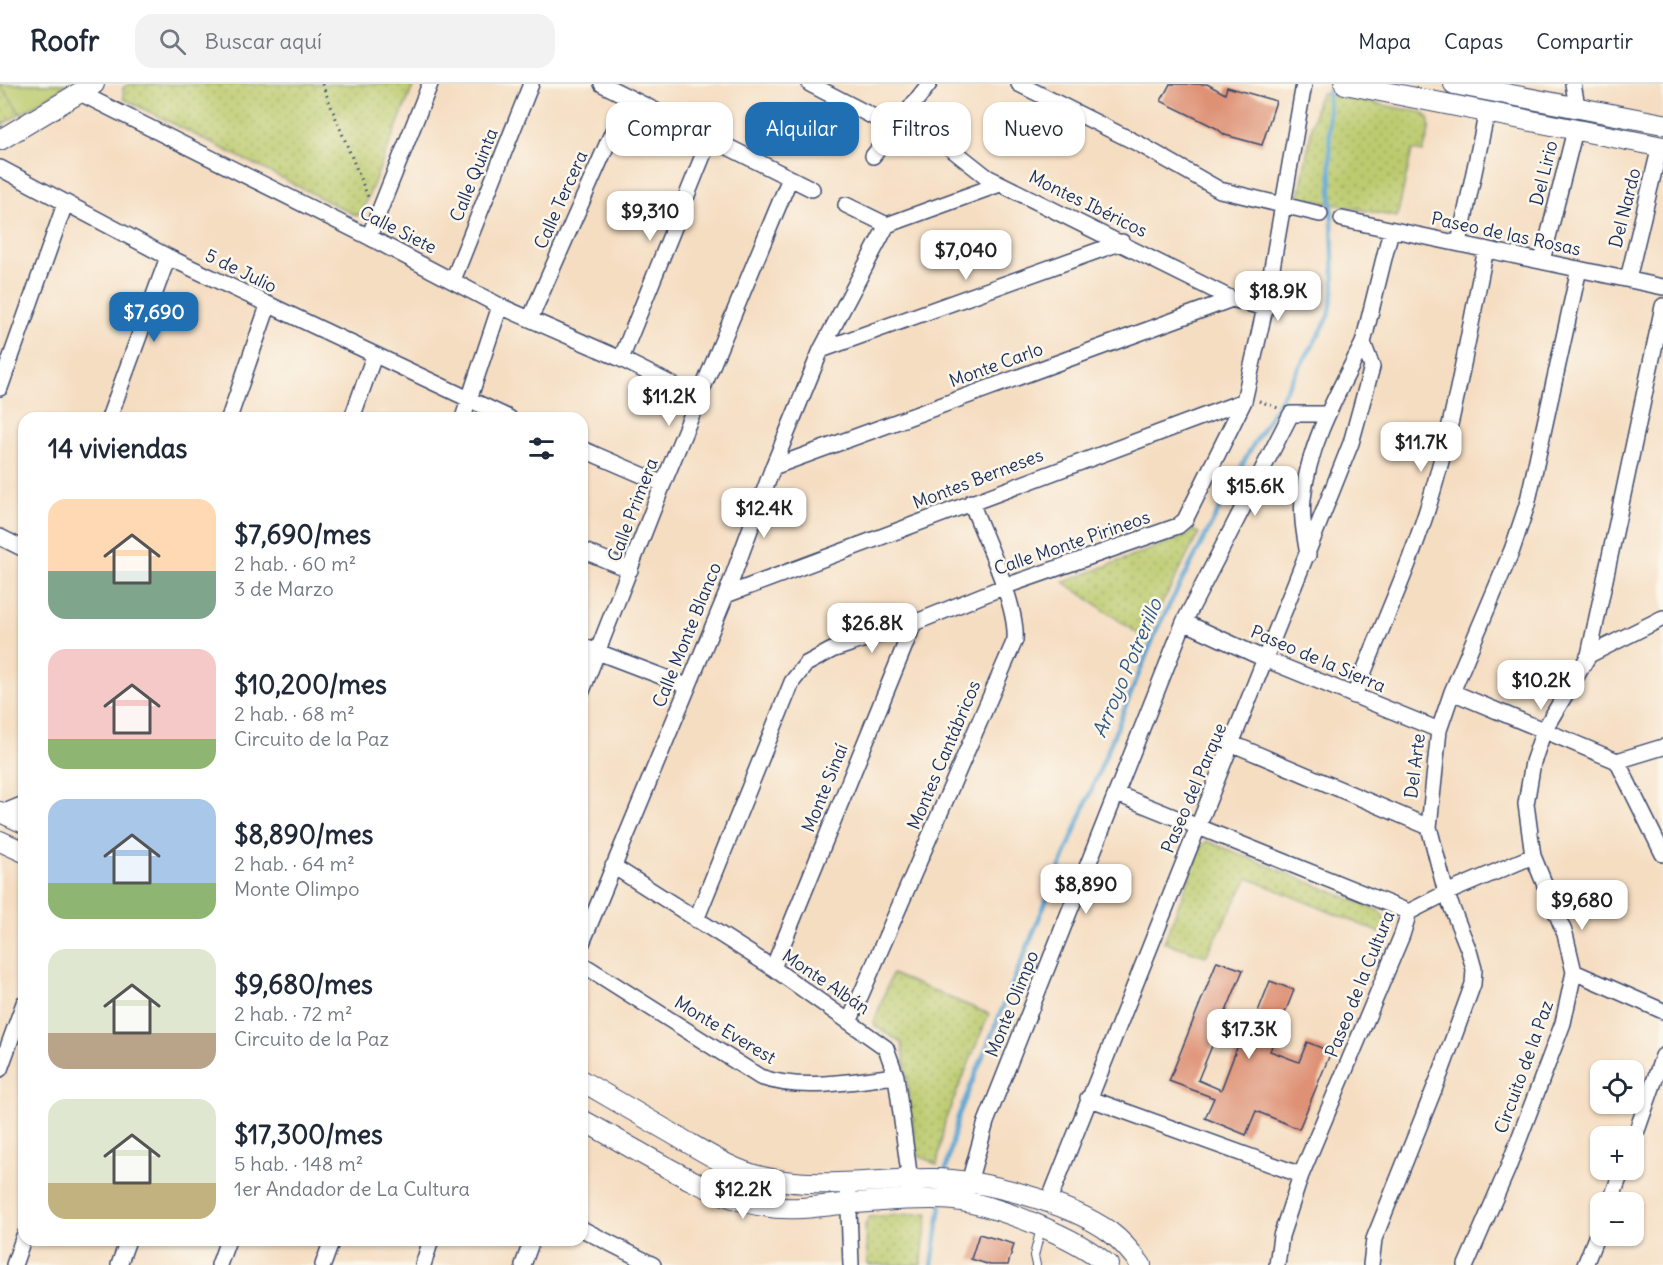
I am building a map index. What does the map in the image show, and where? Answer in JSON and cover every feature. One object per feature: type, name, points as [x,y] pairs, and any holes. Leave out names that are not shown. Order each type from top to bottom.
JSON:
[{"type":"street","points":[[369,237],[430,84]]},
{"type":"street","name":"Calle Quinta","points":[[453,280],[531,84]]},
{"type":"street","points":[[602,84],[638,102]]},
{"type":"street","points":[[810,84],[871,116]]},
{"type":"street","points":[[915,102],[929,84]]},
{"type":"street","points":[[1019,84],[1141,145],[1220,190],[1320,214]]},
{"type":"street","name":"Calle Monte Pirineos","points":[[696,920],[792,682],[806,664],[819,655],[914,623],[1003,587],[1182,523],[1250,400],[1304,84]]},
{"type":"street","points":[[1345,84],[1661,147]]},
{"type":"street","points":[[1448,104],[1459,84],[1663,124]]},
{"type":"street","points":[[1573,84],[1576,106]]},
{"type":"street","points":[[0,140],[87,88]]},
{"type":"street","name":"Calle Siete","points":[[87,88],[500,306],[621,358],[699,398]]},
{"type":"street","name":"Calle Tercera","points":[[530,319],[628,97]]},
{"type":"street","points":[[1459,243],[1487,111]]},
{"type":"street","name":"Del Lirio","points":[[1542,261],[1575,130]]},
{"type":"street","name":"Del Nardo","points":[[1628,279],[1661,147]]},
{"type":"street","points":[[733,150],[812,189]]},
{"type":"street","points":[[621,358],[703,156]]},
{"type":"street","name":"Montes Ibéricos","points":[[960,156],[1000,184],[1122,242],[1232,299],[1265,308]]},
{"type":"street","name":"5 de Julio","points":[[0,168],[168,257],[494,412]]},
{"type":"street","name":"Calle Primera","points":[[588,676],[663,484],[790,178]]},
{"type":"street","points":[[846,205],[887,225],[1000,184]]},
{"type":"street","points":[[0,388],[65,204]]},
{"type":"street","name":"Paseo de las Rosas","points":[[1341,219],[1663,287]]},
{"type":"street","name":"Calle Monte Blanco","points":[[588,928],[726,595],[773,467],[821,350],[887,225]]},
{"type":"street","name":"Paseo del Parque","points":[[1308,555],[1303,523],[1303,499],[1308,472],[1328,414],[1364,343],[1391,230]]},
{"type":"street","points":[[821,350],[1122,242]]},
{"type":"street","points":[[1354,696],[1423,522],[1436,481],[1448,434],[1486,249]]},
{"type":"street","points":[[111,412],[168,257]]},
{"type":"street","name":"Del Arte","points":[[1371,1265],[1374,1239],[1437,1083],[1473,984],[1474,969],[1469,951],[1446,893],[1429,826],[1439,730],[1527,506],[1579,269]]},
{"type":"street","name":"Monte Carlo","points":[[773,467],[1232,299]]},
{"type":"street","points":[[231,412],[268,306]]},
{"type":"street","points":[[465,412],[500,306]]},
{"type":"street","points":[[1589,655],[1663,306]]},
{"type":"street","name":"Paseo del Parque","points":[[1048,1203],[1088,1098],[1267,660],[1363,406],[1372,362],[1364,343]]},
{"type":"street","points":[[354,412],[374,356]]},
{"type":"street","name":"Montes Berneses","points":[[726,595],[1250,400]]},
{"type":"street","name":"Monte Olimpo","points":[[959,1191],[1184,622],[1291,414],[1328,414]]},
{"type":"street","points":[[588,452],[663,484]]},
{"type":"street","name":"Montes Cantábricos","points":[[850,1020],[1015,640],[1016,627],[971,502]]},
{"type":"street","points":[[0,537],[18,546]]},
{"type":"street","points":[[588,552],[630,570]]},
{"type":"street","points":[[1589,655],[1663,618]]},
{"type":"street","name":"Paseo de la Sierra","points":[[1184,622],[1267,660],[1439,730]]},
{"type":"street","name":"Monte Sinaí","points":[[773,968],[914,623]]},
{"type":"street","points":[[588,648],[687,686]]},
{"type":"street","name":"Circuito de la Paz","points":[[1466,1265],[1508,1168],[1563,1023],[1574,972],[1565,934],[1533,856],[1526,804],[1533,762],[1544,730],[1589,655]]},
{"type":"street","points":[[1452,692],[1617,762],[1663,854]]},
{"type":"street","points":[[1233,744],[1429,826]]},
{"type":"street","points":[[1617,762],[1663,747]]},
{"type":"street","points":[[1117,794],[1409,912]]},
{"type":"street","points":[[1,813],[18,806]]},
{"type":"street","points":[[1,813],[18,820]]},
{"type":"street","points":[[0,841],[18,849]]},
{"type":"street","name":"Paseo de la Cultura","points":[[1277,1265],[1281,1236],[1301,1175],[1402,935],[1409,912],[1446,893],[1533,856]]},
{"type":"street","name":"Monte Albán","points":[[613,866],[773,968],[850,1020],[886,1048],[896,1076],[910,1180],[921,1200]]},
{"type":"street","name":"Monte Everest","points":[[588,968],[760,1077],[783,1085],[808,1086],[896,1076]]},
{"type":"street","points":[[1574,972],[1663,1011]]},
{"type":"street","points":[[0,1069],[18,1020]]},
{"type":"street","points":[[1639,1126],[1663,1056]]},
{"type":"street","points":[[588,1084],[734,1168],[762,1177],[800,1182],[930,1179],[1041,1226],[1092,1251],[1108,1265]]},
{"type":"street","points":[[1088,1098],[1301,1175]]},
{"type":"street","points":[[588,1123],[723,1195],[762,1206],[800,1209],[921,1200],[959,1191],[1048,1203],[1082,1216],[1110,1232],[1130,1250],[1141,1265]]},
{"type":"street","points":[[848,1182],[851,1265]]},
{"type":"street","points":[[588,1233],[624,1258],[653,1265]]},
{"type":"street","points":[[14,1265],[21,1246]]},
{"type":"street","points":[[119,1265],[126,1246]]},
{"type":"street","points":[[219,1265],[226,1246]]},
{"type":"street","points":[[323,1265],[330,1246]]},
{"type":"street","points":[[423,1265],[430,1246]]},
{"type":"street","points":[[523,1265],[530,1246]]},
{"type":"street","points":[[1585,1265],[1592,1246]]},
{"type":"lane","points":[[1036,1265],[1034,1256],[1041,1226]]},
{"type":"path","points":[[322,84],[368,197]]},
{"type":"path","points":[[1250,400],[1283,411]]},
{"type":"green space","points":[[0,84],[69,84],[0,126]]},
{"type":"green space","points":[[0,84],[69,84],[21,114]]},
{"type":"green space","points":[[129,84],[414,84],[362,212],[357,216],[124,99],[123,88]]},
{"type":"green space","points":[[1322,93],[1424,113],[1427,117],[1429,132],[1423,152],[1412,150],[1397,217],[1299,197],[1317,100]]},
{"type":"green space","points":[[1192,530],[1199,533],[1144,638],[1064,582],[1189,535]]},
{"type":"green space","points":[[1207,841],[1380,911],[1388,924],[1388,936],[1248,878],[1206,956],[1164,942],[1202,846]]},
{"type":"green space","points":[[892,974],[989,1014],[945,1121],[937,1165],[917,1154],[902,1043],[875,1026],[874,1022]]},
{"type":"green space","points":[[928,1213],[921,1265],[868,1265],[865,1225],[869,1217]]},
{"type":"building","points":[[1170,84],[1207,84],[1225,94],[1227,87],[1276,101],[1262,145],[1225,135],[1216,128],[1161,101]]},
{"type":"building","points":[[1217,961],[1243,970],[1198,1080],[1221,1090],[1240,1040],[1246,1042],[1270,981],[1294,990],[1270,1051],[1299,1062],[1307,1042],[1331,1052],[1299,1129],[1256,1111],[1246,1135],[1205,1118],[1214,1098],[1169,1081]]},
{"type":"building","points":[[979,1234],[1014,1244],[1008,1265],[990,1265],[971,1259]]},
{"type":"waterway","name":"Arroyo Potrerillo","points":[[945,1173],[958,1117],[1158,627],[1249,452],[1329,316],[1334,287],[1328,91]]},
{"type":"waterway","name":"Arroyo Potrerillo","points":[[932,1265],[941,1205]]}]
